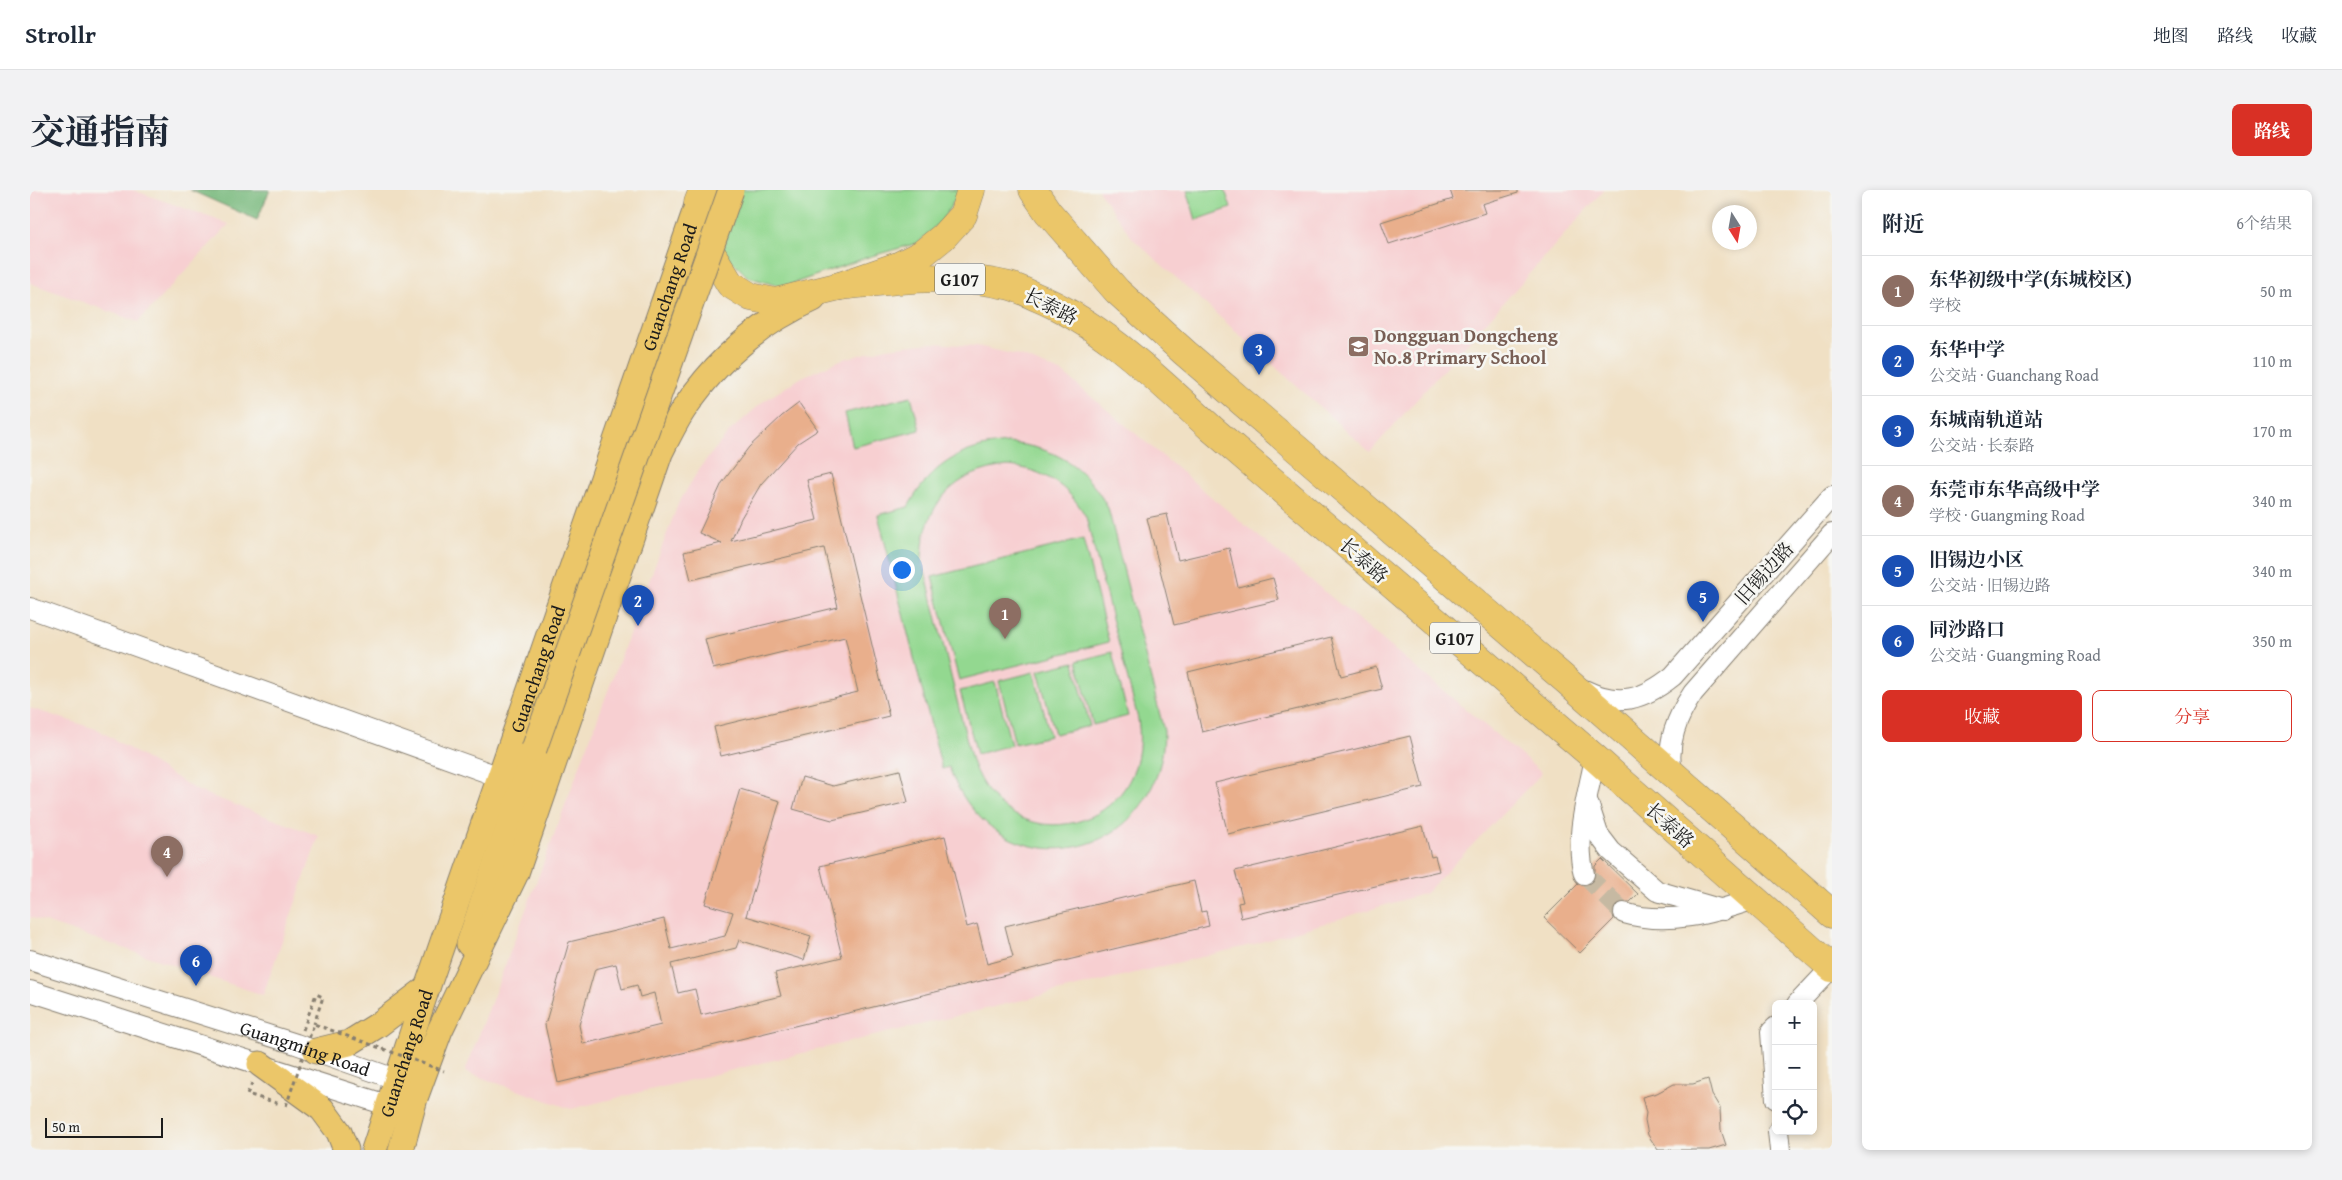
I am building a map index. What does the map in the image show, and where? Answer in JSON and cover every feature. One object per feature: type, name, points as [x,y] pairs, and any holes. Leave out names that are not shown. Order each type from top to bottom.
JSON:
[{"type":"highway","points":[[840,286],[898,266],[922,254],[943,237],[963,214],[971,190]]},
{"type":"highway","name":"G107","points":[[1034,190],[1048,212],[1117,291],[1184,352],[1568,682],[1832,914]]},
{"type":"highway","name":"G107","points":[[701,196],[707,246],[730,284],[751,297],[775,302],[840,286]]},
{"type":"highway","name":"长泰路","points":[[840,286],[928,278],[1003,284],[1052,303],[1089,326],[1157,380],[1219,436],[1595,758],[1832,968]]},
{"type":"main road","name":"Guanchang Road","points":[[401,1150],[415,1098],[446,1018],[476,921],[534,749],[731,190]]},
{"type":"main road","name":"Guanchang Road","points":[[374,1150],[390,1106],[427,988],[701,196]]},
{"type":"main road","name":"Guanchang Road","points":[[446,1018],[516,873],[660,453],[685,407],[710,374],[739,344],[772,320],[840,286]]},
{"type":"main road","points":[[316,1051],[349,1043],[378,1025],[427,988]]},
{"type":"main road","points":[[260,1064],[322,1109],[340,1132],[346,1150]]},
{"type":"street","name":"旧锡边路","points":[[1568,682],[1595,695],[1616,701],[1643,696],[1660,686],[1673,676],[1832,496]]},
{"type":"street","name":"旧锡边路","points":[[1672,773],[1670,750],[1681,711],[1693,693],[1832,534]]},
{"type":"street","points":[[30,608],[500,777]]},
{"type":"street","points":[[1584,874],[1580,858],[1587,800],[1595,758]]},
{"type":"street","points":[[1587,800],[1598,834],[1611,850],[1657,891],[1722,910]]},
{"type":"street","points":[[1624,913],[1634,916],[1681,918],[1722,910],[1754,899]]},
{"type":"street","name":"Guangming Road","points":[[30,960],[316,1051],[398,1080],[415,1098]]},
{"type":"street","points":[[1801,1000],[1832,968]]},
{"type":"street","name":"Guangming Road","points":[[30,991],[390,1106]]},
{"type":"street","points":[[1772,1031],[1775,1090]]},
{"type":"street","points":[[390,1106],[415,1098]]},
{"type":"street","points":[[1778,1135],[1780,1150]]},
{"type":"path","points":[[247,1094],[286,1106],[323,996],[316,994],[307,1021]]},
{"type":"path","points":[[314,1024],[444,1071]]},
{"type":"shaded area","points":[[30,190],[133,190],[229,224],[138,322],[30,283]]},
{"type":"shaded area","name":"Dongguan Dongcheng No.8 Primary School","points":[[1098,190],[1604,190],[1370,452],[1133,239]]},
{"type":"shaded area","points":[[932,343],[977,346],[1021,356],[1063,373],[1542,773],[1426,893],[1251,945],[571,1109],[465,1072],[678,504],[701,466],[730,431],[764,401],[802,377],[843,359],[887,348]]},
{"type":"shaded area","points":[[30,708],[99,730],[198,791],[319,836],[263,995],[30,917]]},
{"type":"green space","points":[[190,190],[270,190],[257,220]]},
{"type":"green space","points":[[712,190],[961,190],[942,220],[918,243],[868,257],[783,287],[748,277],[729,258],[709,225]]},
{"type":"green space","points":[[1187,190],[1225,190],[1231,208],[1196,220]]},
{"type":"green space","points":[[911,396],[920,430],[853,447],[845,413]]},
{"type":"green space","points":[[1008,443],[1025,445],[1055,454],[1079,470],[1099,493],[1108,508],[1164,731],[1156,777],[1136,811],[1107,835],[1073,847],[1037,847],[1001,834],[971,807],[949,767],[942,769],[878,515],[908,507],[917,492],[937,469],[961,454],[991,445]],"holes":[[[1008,466],[1044,475],[1054,481],[1072,496],[1086,517],[1138,719],[1138,757],[1125,788],[1103,810],[1076,822],[1046,824],[1016,815],[990,795],[972,761],[922,559],[928,522],[935,507],[945,494],[957,483],[989,469]]]},
{"type":"green space","points":[[1083,539],[1109,642],[959,680],[932,577]]},
{"type":"green space","points":[[1112,652],[1128,716],[1093,725],[1077,661]]},
{"type":"green space","points":[[1074,662],[1090,726],[1055,734],[1038,671]]},
{"type":"green space","points":[[1034,672],[1050,736],[1015,744],[999,681]]},
{"type":"green space","points":[[995,682],[1011,745],[977,754],[960,691]]},
{"type":"building","points":[[1450,190],[1518,190],[1518,193],[1482,204],[1485,213],[1389,244],[1381,222],[1453,199]]},
{"type":"building","points":[[799,403],[818,430],[798,443],[761,484],[741,518],[731,541],[817,520],[807,480],[831,474],[889,716],[721,756],[714,727],[858,692],[845,637],[713,669],[705,639],[838,607],[824,548],[691,580],[684,552],[722,543],[699,533],[722,483],[749,447]]},
{"type":"building","points":[[1167,514],[1178,560],[1229,548],[1238,587],[1273,578],[1279,600],[1174,625],[1147,518]]},
{"type":"building","points":[[1331,637],[1341,676],[1376,667],[1382,689],[1202,732],[1188,672]]},
{"type":"building","points":[[1410,736],[1423,787],[1228,834],[1215,783]]},
{"type":"building","points":[[900,770],[908,802],[832,820],[793,809],[802,777],[833,786]]},
{"type":"building","points":[[740,789],[780,801],[746,916],[811,936],[804,960],[739,940],[736,948],[671,964],[678,993],[695,989],[701,1015],[781,996],[775,973],[842,957],[820,866],[945,836],[967,927],[977,924],[987,964],[1013,957],[1005,926],[1194,881],[1201,912],[1206,911],[1209,926],[558,1083],[545,1025],[569,942],[664,919],[671,949],[725,936],[733,912],[705,904]],"holes":[[[616,964],[622,989],[637,985],[640,997],[654,993],[661,1025],[583,1044],[579,1025],[595,969]]]},
{"type":"building","points":[[1423,826],[1431,857],[1435,856],[1439,871],[1241,918],[1238,903],[1243,902],[1235,871]]},
{"type":"building","points":[[1602,859],[1638,894],[1630,902],[1621,902],[1616,905],[1612,911],[1614,919],[1580,953],[1544,918],[1578,884],[1586,886],[1592,883],[1595,877],[1595,866]]},
{"type":"building","points":[[1708,1079],[1712,1095],[1720,1108],[1721,1130],[1726,1145],[1709,1150],[1658,1150],[1648,1135],[1642,1097],[1657,1093],[1674,1084],[1693,1084]]},
{"type":"tunnel","points":[[1584,874],[1624,913]]},
{"type":"place","name":"Dongguan Dongcheng No.8 Primary School","points":[[1358,346]]},
{"type":"place","name":"东城南轨道站","points":[[1259,375]]},
{"type":"place","name":"旧锡边小区","points":[[1703,622]]},
{"type":"place","name":"东华中学","points":[[638,626]]},
{"type":"place","name":"东华初级中学(东城校区)","points":[[1005,639]]},
{"type":"place","name":"东莞市东华高级中学","points":[[167,877]]},
{"type":"place","name":"同沙路口","points":[[196,986]]}]
